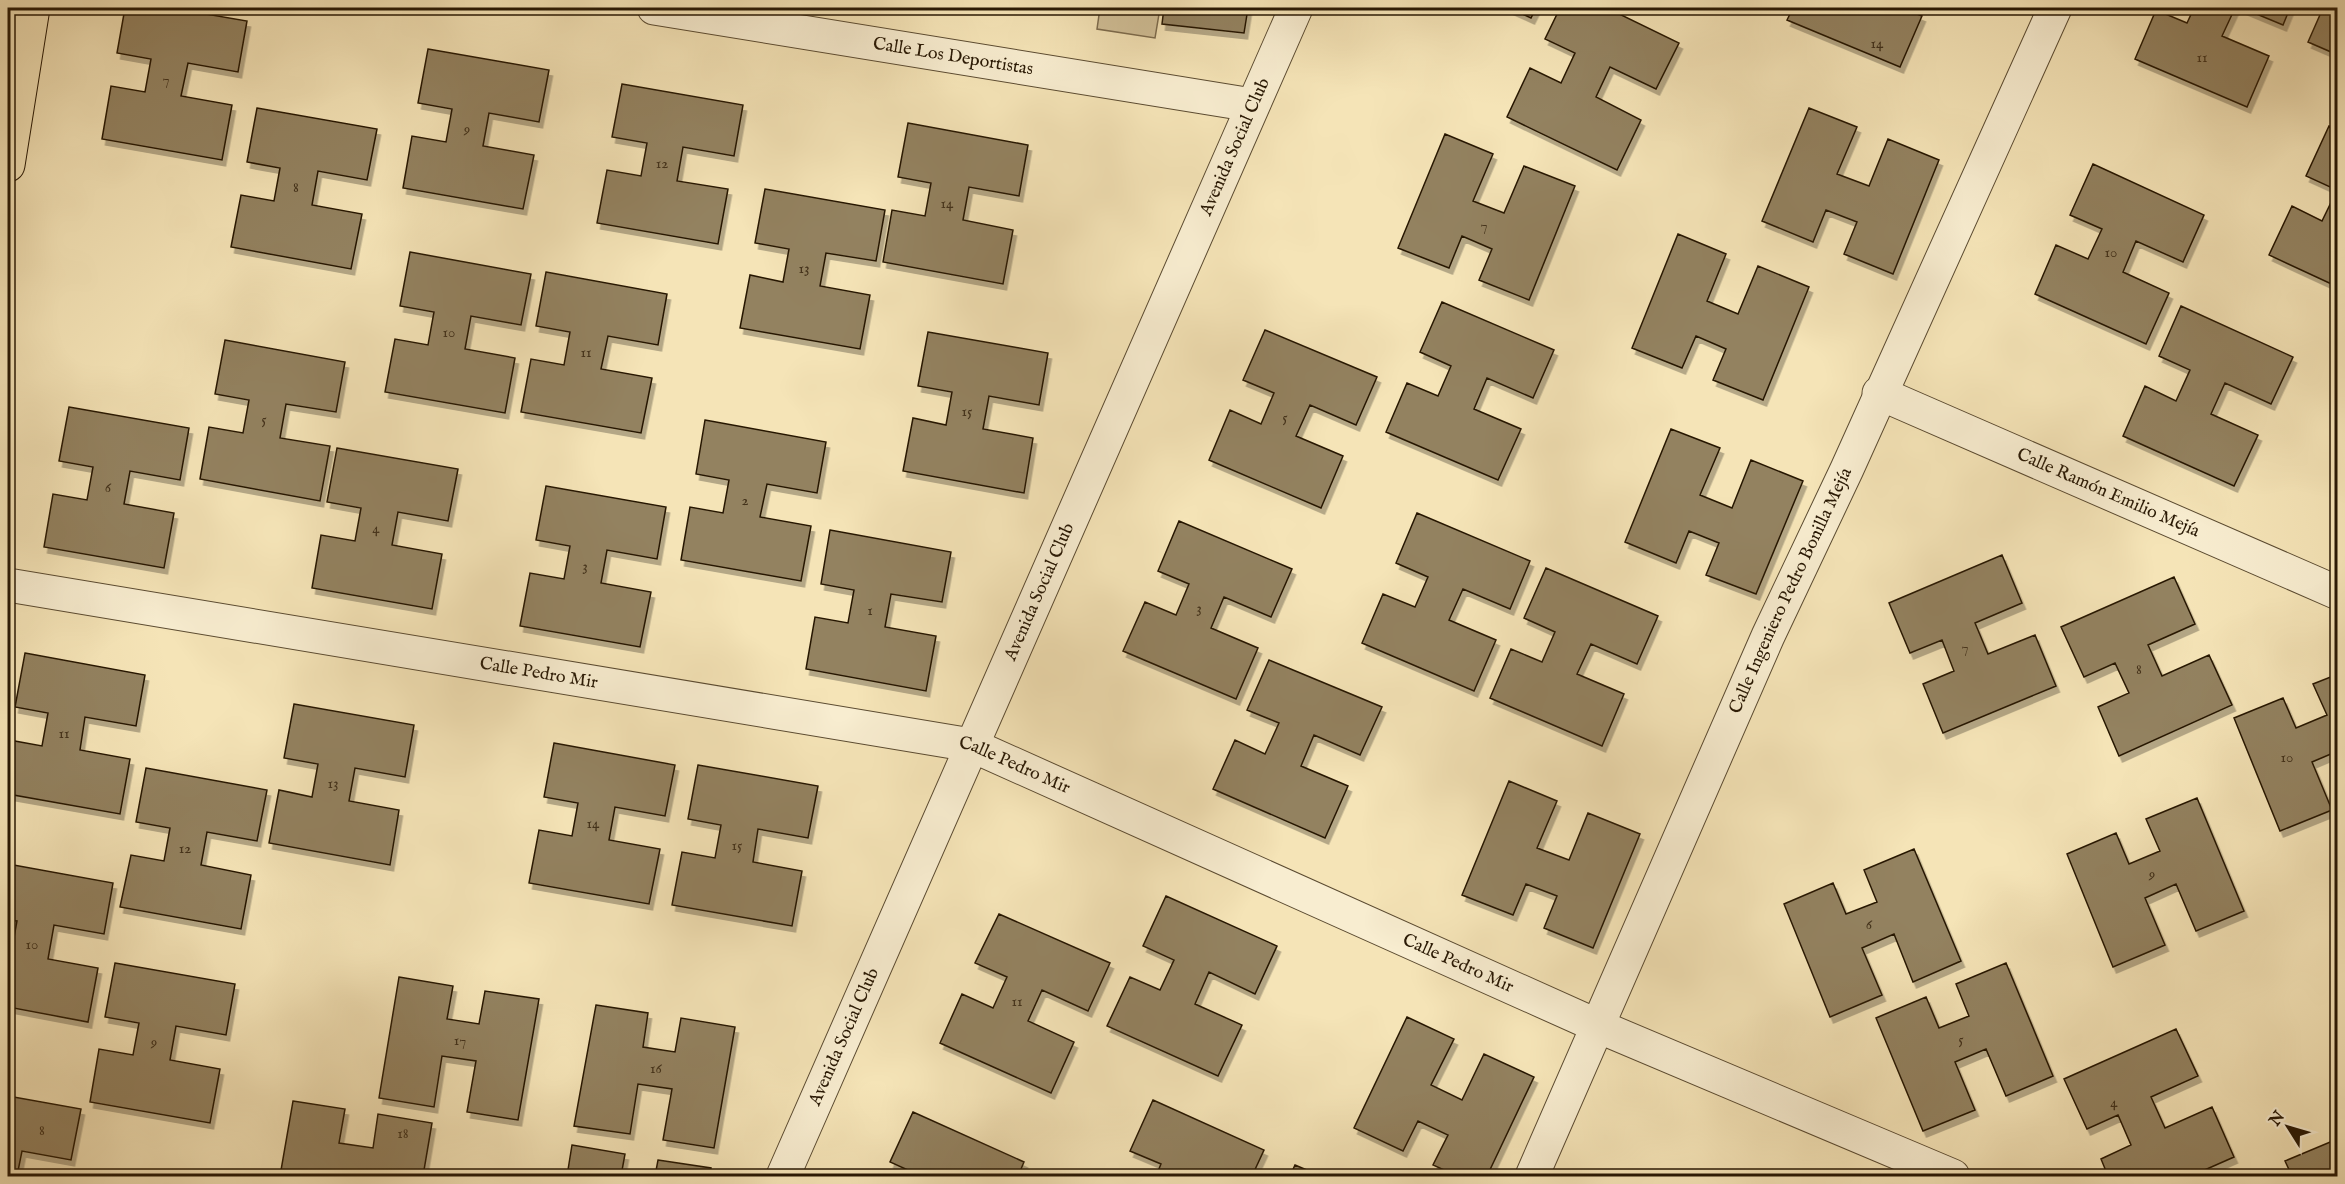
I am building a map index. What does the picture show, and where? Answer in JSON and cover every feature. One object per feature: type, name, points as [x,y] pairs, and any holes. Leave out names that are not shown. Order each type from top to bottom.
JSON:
[{"type":"main road","points":[[8,165],[33,8]]},
{"type":"street","name":"Calle Los Deportistas","points":[[654,8],[1252,105]]},
{"type":"street","name":"Avenida Social Club","points":[[783,1176],[1296,8]]},
{"type":"street","name":"Calle Ingeniero Pedro Bonilla Mejía","points":[[1533,1176],[1600,1027],[1768,636],[1847,470],[1879,393],[2055,8]]},
{"type":"street","name":"Calle Ramón Emilio Mejía","points":[[1879,393],[2337,593]]},
{"type":"street","name":"Calle Pedro Mir","points":[[8,585],[971,745],[1600,1027],[1953,1176]]},
{"type":"shaded area","points":[[1100,8],[1160,8],[1155,38],[1097,29]]},
{"type":"building","points":[[125,8],[171,8],[247,21],[238,72],[188,63],[181,96],[232,105],[222,160],[102,139],[111,86],[145,92],[151,59],[117,53]]},
{"type":"building","points":[[1164,8],[1248,8],[1244,33],[1162,24]]},
{"type":"building","points":[[1509,8],[1536,8],[1531,18]]},
{"type":"building","points":[[1560,8],[1607,8],[1679,43],[1656,89],[1610,67],[1596,97],[1641,120],[1617,170],[1507,117],[1530,68],[1561,83],[1575,53],[1545,39]]},
{"type":"building","points":[[1793,8],[1902,8],[1922,16],[1900,67],[1787,20]]},
{"type":"building","points":[[2194,8],[2235,8],[2222,36],[2269,56],[2247,107],[2135,59],[2156,10],[2187,23]]},
{"type":"building","points":[[2242,8],[2290,8],[2283,25]]},
{"type":"building","points":[[2323,8],[2338,8],[2338,55],[2308,42]]},
{"type":"building","points":[[428,49],[549,70],[539,122],[489,113],[483,146],[534,155],[523,209],[403,188],[412,136],[446,142],[452,109],[418,103]]},
{"type":"building","points":[[622,84],[743,105],[734,156],[683,147],[677,181],[728,189],[718,244],[597,223],[607,170],[641,176],[647,143],[612,137]]},
{"type":"building","points":[[257,108],[377,129],[367,180],[318,171],[312,205],[362,214],[351,269],[231,247],[241,195],[274,201],[280,168],[247,162]]},
{"type":"building","points":[[1809,108],[1857,127],[1837,174],[1869,186],[1888,139],[1939,160],[1893,274],[1844,254],[1857,222],[1826,210],[1813,242],[1762,221]]},
{"type":"building","points":[[908,123],[1028,145],[1019,196],[969,187],[963,220],[1013,230],[1003,284],[883,262],[892,210],[925,216],[931,183],[898,177]]},
{"type":"building","points":[[2329,126],[2338,130],[2338,287],[2269,255],[2292,206],[2322,221],[2337,190],[2306,176]]},
{"type":"building","points":[[1445,134],[1493,154],[1473,201],[1504,213],[1524,166],[1575,186],[1529,300],[1479,280],[1492,249],[1462,236],[1449,268],[1398,248]]},
{"type":"building","points":[[2093,164],[2204,215],[2183,262],[2136,241],[2123,272],[2169,293],[2146,344],[2035,294],[2056,245],[2088,259],[2102,229],[2070,215]]},
{"type":"building","points":[[765,189],[885,210],[876,261],[826,253],[820,286],[870,295],[860,349],[740,328],[750,275],[783,282],[789,249],[755,243]]},
{"type":"building","points":[[1678,234],[1726,254],[1707,301],[1738,314],[1758,266],[1809,287],[1763,400],[1713,380],[1726,349],[1696,336],[1682,368],[1632,348]]},
{"type":"building","points":[[410,252],[531,274],[521,325],[471,316],[465,349],[515,358],[505,413],[385,392],[395,339],[428,345],[434,312],[400,306]]},
{"type":"building","points":[[546,272],[667,294],[658,345],[608,336],[601,369],[652,378],[641,433],[521,412],[531,359],[564,365],[570,332],[536,326]]},
{"type":"building","points":[[1442,302],[1554,350],[1533,398],[1487,378],[1474,409],[1521,429],[1498,480],[1386,432],[1407,383],[1438,396],[1451,366],[1420,352]]},
{"type":"building","points":[[2181,306],[2293,357],[2271,404],[2225,383],[2211,414],[2258,435],[2234,486],[2123,436],[2145,386],[2176,401],[2190,370],[2159,356]]},
{"type":"building","points":[[1265,330],[1377,377],[1356,425],[1310,405],[1296,436],[1343,456],[1321,508],[1209,460],[1230,410],[1261,424],[1274,393],[1243,380]]},
{"type":"building","points":[[928,332],[1048,353],[1039,405],[989,396],[983,429],[1033,438],[1024,493],[903,471],[913,418],[946,425],[952,392],[918,386]]},
{"type":"building","points":[[225,340],[345,362],[336,412],[286,404],[280,438],[330,446],[320,501],[200,479],[209,427],[243,433],[249,400],[215,394]]},
{"type":"building","points":[[69,407],[189,428],[180,480],[130,471],[124,504],[174,513],[164,568],[44,547],[53,494],[87,500],[93,467],[59,461]]},
{"type":"building","points":[[705,420],[826,442],[817,493],[767,484],[760,517],[811,526],[801,581],[681,560],[690,507],[723,513],[729,480],[696,474]]},
{"type":"building","points":[[1671,429],[1720,448],[1700,495],[1732,508],[1751,460],[1803,481],[1756,594],[1706,575],[1719,543],[1689,531],[1676,563],[1625,542]]},
{"type":"building","points":[[337,448],[458,469],[448,521],[398,512],[392,545],[442,554],[432,609],[312,588],[321,535],[355,541],[361,508],[327,502]]},
{"type":"building","points":[[546,486],[666,507],[657,559],[607,550],[601,583],[651,592],[640,647],[520,626],[530,573],[564,579],[570,546],[536,540]]},
{"type":"building","points":[[1417,513],[1530,561],[1510,609],[1463,589],[1449,620],[1496,640],[1474,691],[1362,643],[1383,594],[1415,607],[1428,577],[1396,563]]},
{"type":"building","points":[[1179,521],[1292,569],[1271,617],[1224,597],[1211,628],[1258,648],[1236,699],[1123,651],[1145,602],[1176,615],[1189,584],[1158,571]]},
{"type":"building","points":[[830,530],[951,552],[942,602],[891,594],[885,627],[936,636],[926,691],[806,669],[815,617],[848,623],[854,590],[821,584]]},
{"type":"building","points":[[2002,555],[2022,603],[1975,623],[1988,654],[2035,635],[2056,686],[1943,733],[1923,684],[1954,671],[1942,640],[1910,653],[1889,603]]},
{"type":"building","points":[[1546,568],[1658,616],[1637,664],[1591,644],[1577,674],[1624,694],[1602,746],[1490,698],[1511,649],[1542,662],[1555,632],[1524,618]]},
{"type":"building","points":[[2174,577],[2195,624],[2148,645],[2162,676],[2209,655],[2232,705],[2119,756],[2098,707],[2129,693],[2115,663],[2084,677],[2061,627]]},
{"type":"building","points":[[25,653],[145,675],[136,726],[85,717],[80,750],[130,759],[120,814],[8,794],[9,740],[42,746],[48,713],[15,707]]},
{"type":"building","points":[[1269,660],[1382,707],[1360,755],[1314,735],[1301,766],[1348,786],[1325,838],[1213,789],[1235,740],[1265,754],[1279,723],[1247,710]]},
{"type":"building","points":[[2338,674],[2338,751],[2312,762],[2332,810],[2280,831],[2234,718],[2283,698],[2296,728],[2327,715],[2313,684]]},
{"type":"building","points":[[294,704],[414,725],[405,777],[355,768],[349,801],[399,810],[390,865],[269,843],[279,790],[312,797],[318,764],[284,758]]},
{"type":"building","points":[[554,743],[675,765],[665,816],[615,807],[609,840],[660,849],[649,904],[529,883],[539,830],[572,836],[578,803],[544,797]]},
{"type":"building","points":[[698,765],[818,786],[808,838],[758,829],[753,862],[802,871],[792,926],[672,905],[682,852],[715,858],[721,825],[688,819]]},
{"type":"building","points":[[146,768],[267,790],[257,841],[207,832],[201,865],[251,875],[241,929],[120,907],[131,855],[164,861],[170,828],[136,822]]},
{"type":"building","points":[[1509,781],[1557,801],[1537,848],[1569,860],[1588,813],[1640,834],[1593,948],[1544,928],[1557,896],[1526,884],[1513,915],[1462,895]]},
{"type":"building","points":[[2197,798],[2244,911],[2196,931],[2176,884],[2145,898],[2165,945],[2113,967],[2067,854],[2116,833],[2129,864],[2160,851],[2146,819]]},
{"type":"building","points":[[1914,849],[1961,961],[1913,982],[1894,934],[1862,948],[1882,995],[1830,1017],[1784,904],[1833,883],[1846,914],[1877,902],[1864,870]]},
{"type":"building","points":[[8,864],[113,883],[104,934],[54,925],[48,959],[98,968],[88,1022],[8,1007],[8,953],[11,954],[17,921],[8,920]]},
{"type":"building","points":[[1166,896],[1277,946],[1255,994],[1209,972],[1195,1004],[1242,1025],[1218,1076],[1107,1026],[1130,977],[1160,990],[1174,960],[1143,946]]},
{"type":"building","points":[[999,914],[1110,963],[1088,1011],[1042,990],[1028,1021],[1074,1042],[1051,1093],[940,1043],[962,994],[993,1008],[1007,977],[975,963]]},
{"type":"building","points":[[115,963],[235,984],[226,1035],[176,1026],[170,1060],[220,1069],[210,1123],[90,1102],[99,1049],[133,1055],[139,1023],[105,1017]]},
{"type":"building","points":[[2006,963],[2053,1076],[2006,1096],[1986,1049],[1955,1062],[1975,1110],[1923,1131],[1876,1018],[1926,997],[1939,1028],[1969,1016],[1956,984]]},
{"type":"building","points":[[399,977],[453,986],[447,1019],[479,1024],[485,991],[539,999],[518,1120],[467,1112],[476,1061],[442,1056],[434,1107],[379,1098]]},
{"type":"building","points":[[596,1005],[648,1013],[643,1047],[675,1052],[681,1018],[735,1027],[714,1148],[663,1140],[672,1089],[638,1084],[630,1134],[574,1126]]},
{"type":"building","points":[[1407,1017],[1454,1039],[1431,1085],[1462,1100],[1484,1054],[1534,1077],[1487,1176],[1457,1176],[1433,1165],[1448,1135],[1418,1121],[1403,1151],[1354,1128]]},
{"type":"building","points":[[2176,1029],[2198,1076],[2151,1097],[2165,1128],[2212,1107],[2234,1157],[2191,1176],[2108,1176],[2101,1159],[2131,1145],[2118,1115],[2087,1129],[2064,1079]]},
{"type":"building","points":[[8,1096],[81,1109],[71,1160],[22,1151],[17,1176],[8,1176]]},
{"type":"building","points":[[1153,1100],[1264,1150],[1252,1176],[1156,1176],[1161,1164],[1130,1151]]},
{"type":"building","points":[[293,1101],[345,1109],[339,1143],[373,1148],[378,1114],[432,1123],[423,1176],[280,1176]]},
{"type":"building","points":[[913,1112],[1024,1162],[1018,1176],[921,1176],[890,1162]]},
{"type":"building","points":[[2335,1140],[2338,1147],[2338,1176],[2292,1176],[2285,1161]]},
{"type":"building","points":[[572,1145],[625,1154],[621,1176],[567,1176]]},
{"type":"building","points":[[658,1160],[711,1168],[710,1176],[655,1176]]},
{"type":"building","points":[[1295,1165],[1321,1176],[1290,1176]]}]
